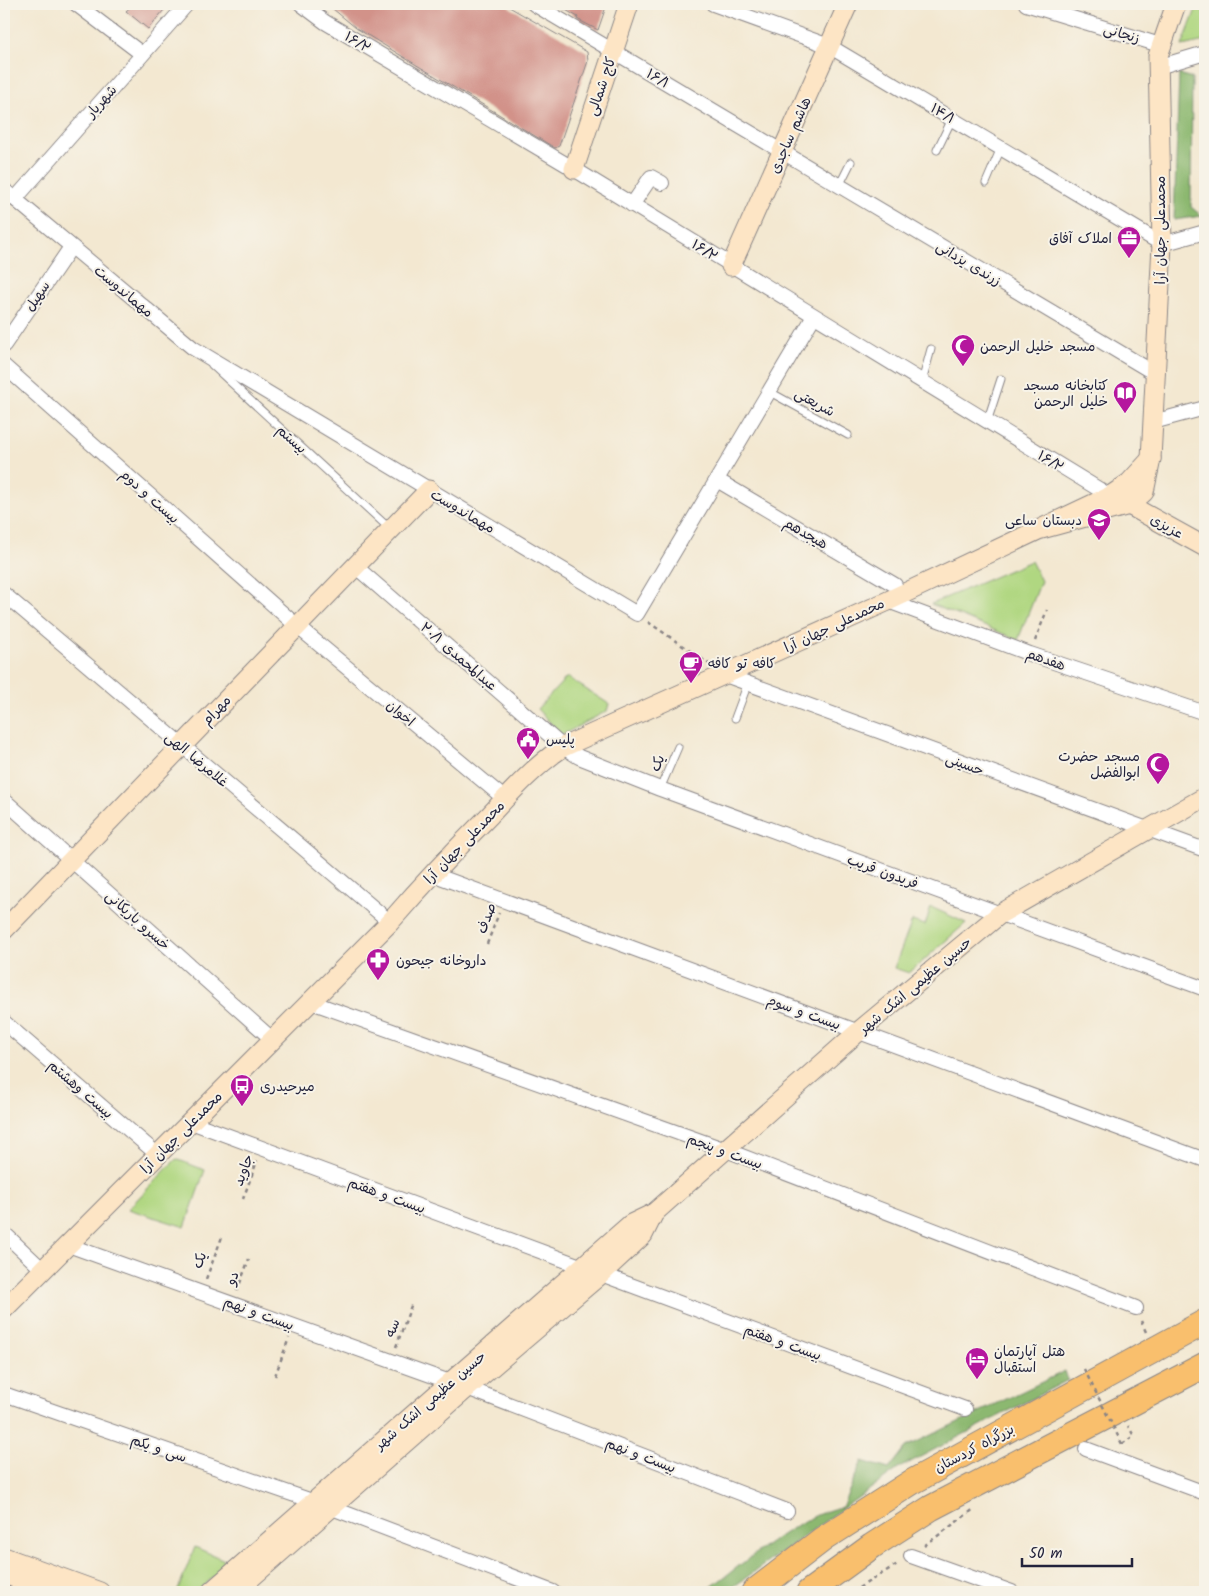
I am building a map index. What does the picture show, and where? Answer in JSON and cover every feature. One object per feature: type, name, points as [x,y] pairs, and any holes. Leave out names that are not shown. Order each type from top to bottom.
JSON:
[{"type":"highway","name":"بزرگراه کردستان","points":[[754,1592],[823,1539],[912,1482],[1205,1322]]},
{"type":"highway","points":[[808,1592],[872,1546],[931,1508],[1205,1364]]},
{"type":"street","points":[[76,4],[142,54]]},
{"type":"street","name":"شهریار","points":[[9,194],[187,4]]},
{"type":"street","name":"۱۶/۲","points":[[302,4],[324,22],[574,169],[1110,496]]},
{"type":"street","name":"۱۶/۱","points":[[534,4],[782,152]]},
{"type":"street","name":"کاج شمالی","points":[[574,169],[629,4]]},
{"type":"street","name":"۱۴/۱","points":[[713,4],[829,46],[1162,244]]},
{"type":"street","name":"هاشم ساجدی","points":[[731,266],[848,4]]},
{"type":"street","name":"زنجانی","points":[[1026,4],[1160,45]]},
{"type":"street","name":"محمدعلی جهان آرا","points":[[1129,505],[1144,492],[1151,459],[1162,244],[1158,66],[1160,45],[1176,4]]},
{"type":"street","points":[[1158,66],[1205,53]]},
{"type":"street","name":"زرندی یزدانی","points":[[782,152],[1156,374]]},
{"type":"street","points":[[632,204],[651,177],[662,183]]},
{"type":"street","name":"مهماندوست","points":[[9,194],[193,348],[637,614]]},
{"type":"street","points":[[1162,244],[1205,232]]},
{"type":"street","name":"سهیل","points":[[4,345],[71,247]]},
{"type":"street","points":[[637,614],[814,316]]},
{"type":"street","name":"بیست و دوم","points":[[4,366],[297,626]]},
{"type":"street","points":[[1153,422],[1205,408]]},
{"type":"street","points":[[1034,531],[1110,496],[1129,484],[1151,459]]},
{"type":"street","name":"هیجدهم","points":[[717,480],[892,593]]},
{"type":"street","name":"مهرام","points":[[4,930],[429,490]]},
{"type":"street","points":[[1034,531],[1129,505]]},
{"type":"street","name":"عزیزی","points":[[1129,505],[1205,547]]},
{"type":"street","name":"محمدعلی جهان آرا","points":[[4,1309],[390,922],[432,874],[528,774],[563,747],[725,675],[892,593],[1034,531]]},
{"type":"street","name":"عبدالمحمدی ۲۰/۱","points":[[355,566],[563,747]]},
{"type":"street","name":"هفدهم","points":[[892,593],[1030,654],[1205,713]]},
{"type":"street","name":"غلامرضا الهی","points":[[4,594],[390,922]]},
{"type":"street","name":"اخوان","points":[[297,626],[505,799]]},
{"type":"street","name":"حسینی","points":[[725,675],[1205,850]]},
{"type":"street","name":"فریدون قریب","points":[[563,747],[579,757],[660,789],[1205,989]]},
{"type":"street","name":"حسین عظیمی اشک شهر","points":[[235,1592],[323,1505],[458,1385],[592,1271],[631,1224],[654,1213],[858,1032],[1000,914],[1205,797]]},
{"type":"street","name":"خسرو باریکانی","points":[[4,800],[273,1040]]},
{"type":"street","name":"بیست و سوم","points":[[432,874],[1205,1160]]},
{"type":"street","name":"بیست و پنجم","points":[[311,1002],[726,1150],[1136,1308]]},
{"type":"street","name":"بیست وهشتم","points":[[4,1022],[158,1155]]},
{"type":"street","name":"بیست و هفتم","points":[[191,1122],[965,1409]]},
{"type":"street","points":[[4,1233],[43,1270]]},
{"type":"street","name":"بیست و نهم","points":[[68,1245],[391,1360],[787,1512]]},
{"type":"street","name":"سی و یکم","points":[[4,1394],[323,1505],[553,1592]]},
{"type":"street","points":[[1086,1449],[1205,1493]]},
{"type":"street","name":"حسین عظیمی اشک شهر","points":[[211,1592],[323,1505]]},
{"type":"street","points":[[911,1556],[1012,1592]]},
{"type":"street","points":[[4,1557],[100,1592]]},
{"type":"street","points":[[4,1574],[55,1592]]},
{"type":"lane","points":[[937,150],[952,119]]},
{"type":"lane","points":[[986,183],[1001,148]]},
{"type":"lane","points":[[839,186],[851,162]]},
{"type":"lane","name":"بیستم","points":[[193,348],[391,530]]},
{"type":"lane","points":[[922,383],[932,349]]},
{"type":"lane","points":[[987,422],[1001,380]]},
{"type":"lane","name":"شریعتی","points":[[770,392],[848,434]]},
{"type":"lane","points":[[735,718],[748,684]]},
{"type":"lane","name":"یک","points":[[660,789],[678,747]]},
{"type":"path","points":[[1030,654],[1047,610]]},
{"type":"path","points":[[637,614],[725,675]]},
{"type":"path","name":"صدف","points":[[487,944],[503,900]]},
{"type":"path","name":"جاوید","points":[[243,1199],[262,1148]]},
{"type":"path","name":"یک","points":[[200,1292],[222,1236]]},
{"type":"path","name":"دو","points":[[232,1304],[249,1259]]},
{"type":"path","name":"سه","points":[[391,1360],[412,1303]]},
{"type":"path","points":[[1136,1308],[1152,1352]]},
{"type":"path","points":[[274,1376],[293,1325]]},
{"type":"path","points":[[1084,1369],[1122,1444],[1134,1436]]},
{"type":"path","points":[[852,1592],[911,1556],[974,1509]]},
{"type":"green space","points":[[1198,4],[1205,4],[1205,41],[1182,46]]},
{"type":"green space","points":[[1179,74],[1192,78],[1191,207],[1202,216],[1174,220]]},
{"type":"green space","points":[[1031,561],[1041,581],[1018,640],[931,604]]},
{"type":"green space","points":[[567,677],[609,704],[607,711],[562,735],[537,709]]},
{"type":"green space","points":[[931,907],[966,923],[909,973],[894,968],[912,921],[925,925]]},
{"type":"green space","points":[[176,1159],[205,1170],[185,1227],[128,1209]]},
{"type":"green space","points":[[1065,1371],[1068,1380],[901,1467],[726,1592],[704,1592],[789,1530],[825,1512],[842,1507],[862,1461],[889,1469],[906,1447]]},
{"type":"green space","points":[[195,1547],[229,1562],[197,1592],[177,1592]]},
{"type":"building","points":[[134,4],[169,4],[148,29],[126,11]]},
{"type":"building","points":[[327,4],[504,4],[587,52],[588,61],[559,146],[555,148],[356,28]]},
{"type":"building","points":[[555,4],[607,4],[598,30]]},
{"type":"place","name":"املاک آفاق","points":[[1129,259]]},
{"type":"place","name":"مسجد خلیل الرحمن","points":[[963,367]]},
{"type":"place","name":"كتابخانه مسجد خليل الرحمن","points":[[1125,414]]},
{"type":"place","name":"دبستان ساعی","points":[[1099,541]]},
{"type":"place","name":"کافه تو کافه","points":[[691,684]]},
{"type":"place","name":"پلیس","points":[[528,760]]},
{"type":"place","name":"مسجد حضرت ابوالفضل","points":[[1158,785]]},
{"type":"place","name":"داروخانه جیحون","points":[[378,981]]},
{"type":"place","name":"میرحیدری","points":[[242,1107]]},
{"type":"place","name":"هتل آپارتمان استقبال","points":[[977,1380]]}]
